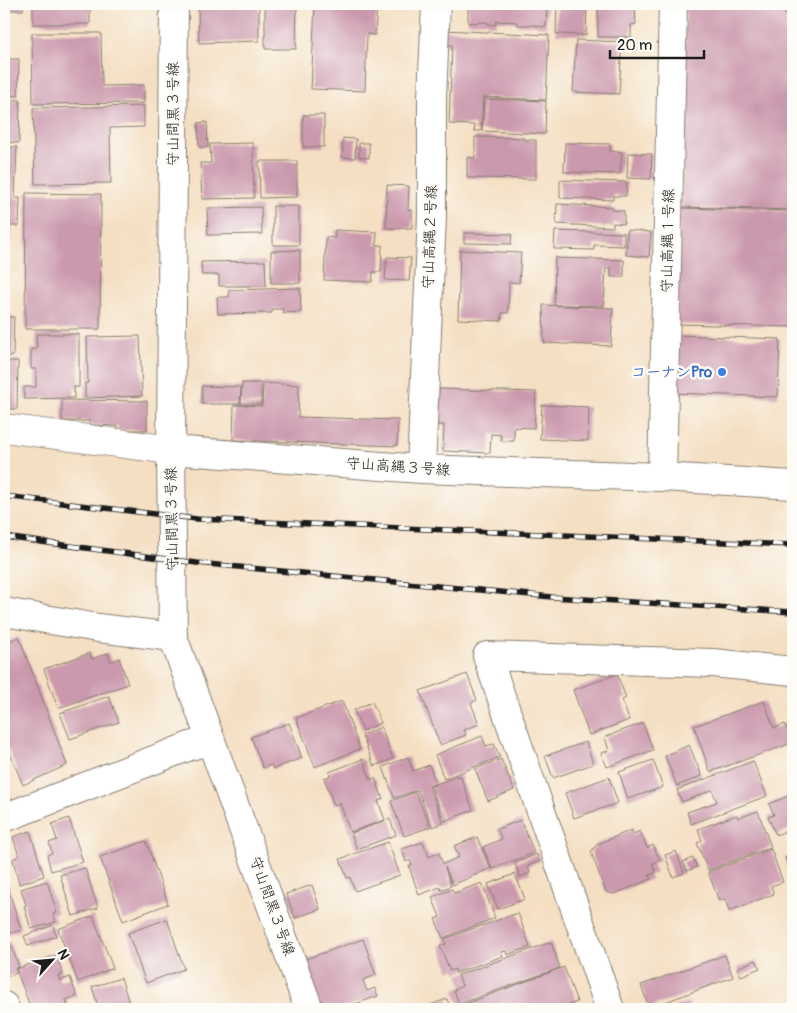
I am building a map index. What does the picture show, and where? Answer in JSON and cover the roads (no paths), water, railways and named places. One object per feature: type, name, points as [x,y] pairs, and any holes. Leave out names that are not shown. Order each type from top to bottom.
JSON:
[{"type":"street","name":"守山間黒３号線","points":[[174,4],[171,450],[173,637],[309,1009]]},
{"type":"street","name":"守山高縄２号線","points":[[421,469],[432,216],[432,98],[436,4]]},
{"type":"street","name":"守山高縄１号線","points":[[662,477],[674,4]]},
{"type":"street","name":"守山高縄３号線","points":[[4,428],[171,450],[421,469],[662,477],[793,485]]},
{"type":"street","points":[[4,612],[98,628],[173,637]]},
{"type":"street","points":[[610,1009],[487,656],[713,663],[793,671]]},
{"type":"street","points":[[4,818],[180,750],[211,740]]},
{"type":"railway","points":[[4,496],[197,519],[793,545]]},
{"type":"railway","points":[[4,537],[197,563],[552,597],[793,612]]},
{"type":"place","name":"コーナンPro","points":[[722,372]]}]
